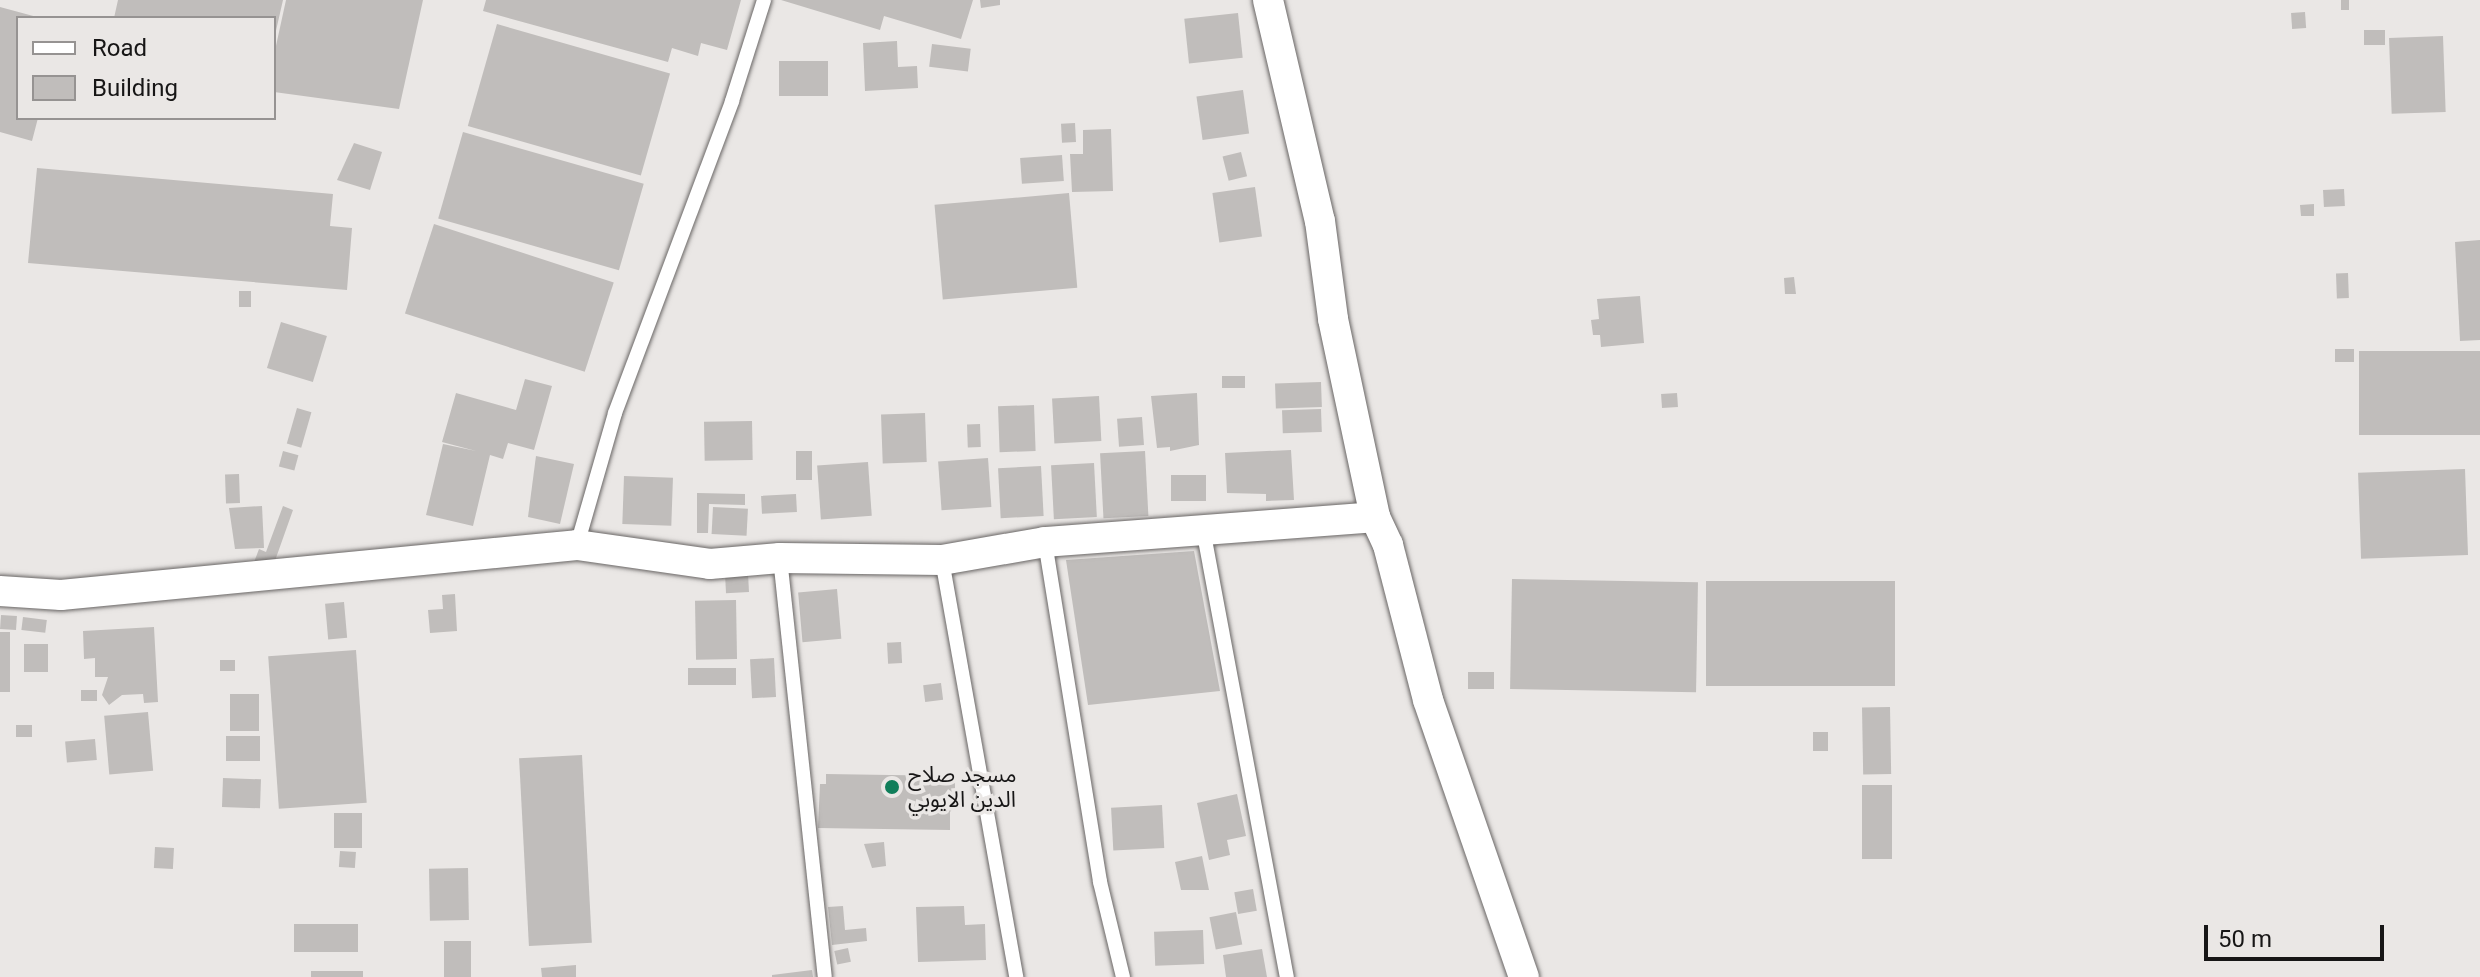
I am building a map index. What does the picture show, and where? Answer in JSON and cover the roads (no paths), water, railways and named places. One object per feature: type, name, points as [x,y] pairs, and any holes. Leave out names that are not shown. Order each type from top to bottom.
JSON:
[{"type":"street","points":[[1268,0],[1320,221],[1333,319],[1375,517],[1388,545],[1428,700],[1524,977]]},
{"type":"street","points":[[0,591],[61,595],[577,545],[710,564],[780,558],[942,560],[1045,542],[1375,517]]},
{"type":"lane","points":[[577,545],[615,413],[732,101],[764,0]]},
{"type":"lane","points":[[1203,528],[1287,977]]},
{"type":"lane","points":[[1045,542],[1100,882],[1123,977]]},
{"type":"lane","points":[[780,558],[825,977]]},
{"type":"lane","points":[[942,560],[1016,977]]},
{"type":"place","name":"مسجد صلاح الدين الايوبي","points":[[892,787]]}]
